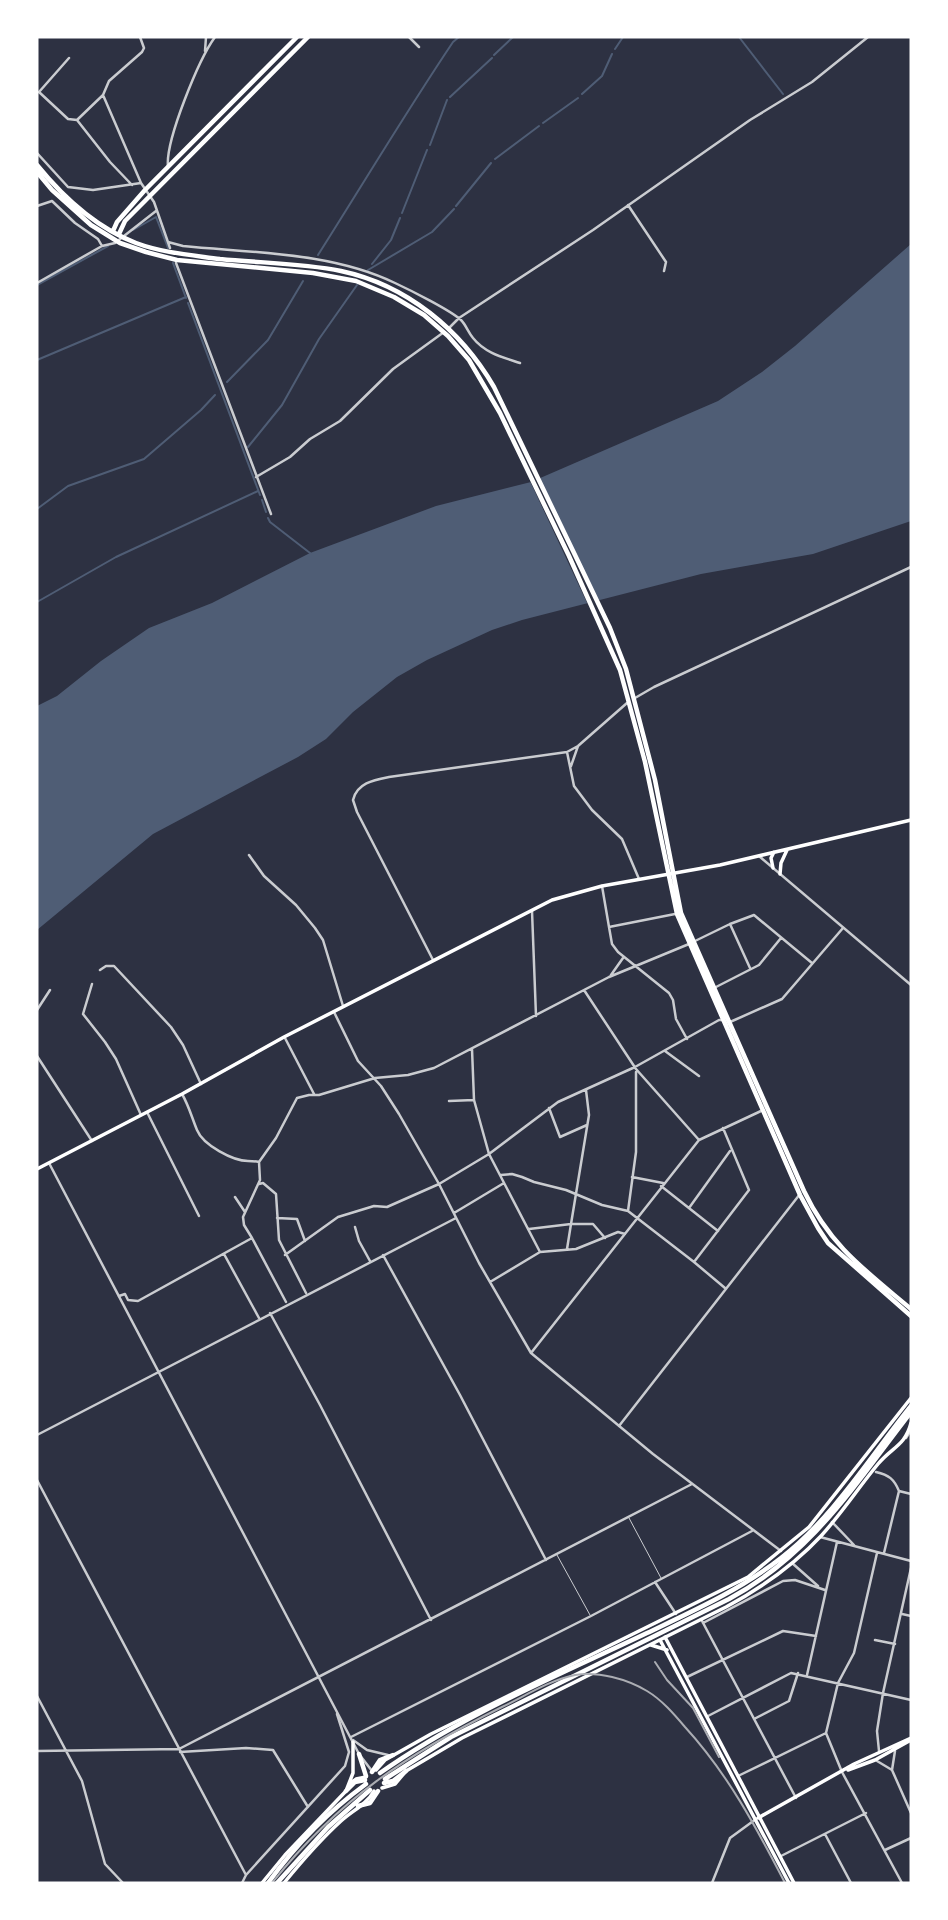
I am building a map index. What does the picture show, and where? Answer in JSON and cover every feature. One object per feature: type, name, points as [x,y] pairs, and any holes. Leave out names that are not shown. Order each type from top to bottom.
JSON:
[{"type":"highway","points":[[113,231],[117,222],[145,190],[298,37]]},
{"type":"highway","points":[[119,238],[121,226],[125,221],[308,37]]},
{"type":"highway","points":[[200,136],[204,141]]},
{"type":"highway","points":[[185,150],[190,155]]},
{"type":"highway","points":[[37,165],[62,193],[119,238]]},
{"type":"highway","points":[[37,172],[52,190],[83,218],[119,238],[174,253],[314,270],[358,279],[397,292],[419,304],[476,359],[610,628],[642,735],[679,914],[802,1193],[828,1243],[911,1316]]},
{"type":"highway","points":[[102,224],[117,222]]},
{"type":"highway","points":[[802,1193],[824,1228],[844,1252],[911,1309]]},
{"type":"highway","points":[[268,1883],[313,1832],[376,1772],[449,1730],[673,1621],[756,1576],[783,1556],[813,1530],[911,1406]]},
{"type":"highway","points":[[277,1883],[328,1827],[379,1787],[451,1737],[729,1599],[767,1575],[821,1528],[911,1412]]},
{"type":"highway","points":[[359,1754],[366,1779],[379,1787]]},
{"type":"highway","points":[[379,1787],[376,1772],[380,1760],[394,1755]]},
{"type":"highway","points":[[358,1806],[370,1802],[379,1787],[406,1771]]},
{"type":"highway","points":[[346,1791],[358,1781],[366,1779]]},
{"type":"main road","points":[[37,1169],[201,1084],[284,1037],[532,909],[566,895],[759,856],[911,820]]},
{"type":"main road","points":[[780,874],[780,863],[788,849]]},
{"type":"main road","points":[[773,868],[771,858],[774,852]]},
{"type":"main road","points":[[394,1755],[535,1681],[741,1581],[781,1551],[816,1518],[911,1398]]},
{"type":"main road","points":[[406,1771],[461,1738],[649,1644],[702,1621],[747,1595],[792,1563],[820,1537],[886,1454],[906,1438],[911,1423]]},
{"type":"main road","points":[[669,1649],[676,1632]]},
{"type":"main road","points":[[662,1638],[686,1677],[780,1856],[791,1883]]},
{"type":"main road","points":[[649,1644],[669,1649]]},
{"type":"main road","points":[[673,1656],[791,1883]]},
{"type":"main road","points":[[262,1883],[346,1791],[354,1766],[351,1739]]},
{"type":"main road","points":[[758,1818],[879,1751],[911,1739]]},
{"type":"main road","points":[[842,1772],[875,1760],[911,1739]]},
{"type":"main road","points":[[350,1784],[356,1779],[366,1779]]},
{"type":"main road","points":[[284,1883],[319,1843],[358,1806]]},
{"type":"street","points":[[77,120],[103,95],[109,81],[143,51],[141,37]]},
{"type":"street","points":[[205,51],[206,37]]},
{"type":"street","points":[[168,168],[167,156],[174,131],[205,51],[215,37]]},
{"type":"street","points":[[409,37],[419,47]]},
{"type":"street","points":[[256,477],[290,457],[310,439],[340,421],[393,369],[441,335],[459,318],[750,120],[812,82],[868,37]]},
{"type":"street","points":[[69,58],[40,92],[68,119],[77,120],[132,185]]},
{"type":"street","points":[[103,95],[141,183],[150,195],[170,248]]},
{"type":"street","points":[[37,153],[68,187],[93,190],[141,183]]},
{"type":"street","points":[[37,206],[52,201],[75,223],[98,239],[102,246]]},
{"type":"street","points":[[628,205],[666,262],[664,271]]},
{"type":"street","points":[[37,283],[102,246],[115,243],[156,211]]},
{"type":"street","points":[[168,242],[345,266],[395,283],[459,318],[483,348],[492,354],[520,363]]},
{"type":"street","points":[[176,263],[271,514]]},
{"type":"street","points":[[433,960],[357,812],[353,800],[358,788],[377,779],[567,752],[578,746],[623,706],[654,687],[911,567]]},
{"type":"street","points":[[571,766],[578,746]]},
{"type":"street","points":[[567,752],[575,786],[580,795],[622,839],[639,879]]},
{"type":"street","points":[[249,855],[264,876],[309,919],[319,934],[344,1007]]},
{"type":"street","points":[[759,856],[911,985]]},
{"type":"street","points":[[602,886],[612,945],[623,958],[669,993],[675,1007],[676,1019],[687,1039]]},
{"type":"street","points":[[532,909],[536,1016]]},
{"type":"street","points":[[609,927],[679,914]]},
{"type":"street","points":[[287,1304],[243,1222],[261,1175],[259,1161],[276,1138],[294,1101],[303,1096],[375,1078],[434,1068],[609,977],[754,915],[812,964]]},
{"type":"street","points":[[730,924],[751,970]]},
{"type":"street","points":[[285,1255],[338,1217],[372,1206],[387,1207],[439,1184],[489,1154],[549,1108],[635,1068],[687,1039],[782,999],[842,928]]},
{"type":"street","points":[[711,989],[761,964],[781,938]]},
{"type":"street","points":[[609,977],[623,958]]},
{"type":"street","points":[[100,970],[114,965],[154,1006],[183,1045],[201,1084]]},
{"type":"street","points":[[92,984],[82,1014],[116,1059],[141,1115]]},
{"type":"street","points":[[37,1010],[50,990]]},
{"type":"street","points":[[584,990],[635,1068],[699,1140]]},
{"type":"street","points":[[334,1012],[358,1061],[375,1078],[399,1114],[531,1353],[692,1484],[752,1531],[770,1540],[781,1551]]},
{"type":"street","points":[[284,1037],[314,1094]]},
{"type":"street","points":[[472,1049],[474,1100],[489,1154],[540,1252]]},
{"type":"street","points":[[665,1051],[699,1076]]},
{"type":"street","points":[[37,1056],[92,1141]]},
{"type":"street","points":[[628,1211],[636,1152],[635,1068]]},
{"type":"street","points":[[567,1249],[590,1106],[586,1090]]},
{"type":"street","points":[[182,1094],[199,1135],[208,1143],[245,1161],[259,1161]]},
{"type":"street","points":[[449,1101],[474,1100]]},
{"type":"street","points":[[549,1108],[560,1137],[587,1125]]},
{"type":"street","points":[[531,1353],[699,1140],[765,1109]]},
{"type":"street","points":[[147,1112],[200,1216]]},
{"type":"street","points":[[694,1262],[749,1189],[723,1128]]},
{"type":"street","points":[[689,1208],[732,1150]]},
{"type":"street","points":[[49,1163],[359,1754],[376,1772]]},
{"type":"street","points":[[500,1175],[512,1174],[602,1205],[628,1211],[726,1288]]},
{"type":"street","points":[[631,1177],[662,1184],[718,1231]]},
{"type":"street","points":[[258,1184],[263,1183],[276,1194],[279,1240],[306,1293]]},
{"type":"street","points":[[454,1213],[504,1183]]},
{"type":"street","points":[[619,1426],[802,1193]]},
{"type":"street","points":[[234,1197],[246,1212]]},
{"type":"street","points":[[277,1218],[297,1219],[305,1241]]},
{"type":"street","points":[[37,1435],[306,1293],[456,1218]]},
{"type":"street","points":[[528,1229],[593,1224],[605,1238]]},
{"type":"street","points":[[355,1227],[370,1261]]},
{"type":"street","points":[[491,1283],[540,1252],[576,1249],[620,1232],[625,1234]]},
{"type":"street","points":[[119,1296],[125,1294],[128,1300],[136,1302],[252,1238]]},
{"type":"street","points":[[224,1254],[260,1318]]},
{"type":"street","points":[[383,1255],[460,1395],[546,1561]]},
{"type":"street","points":[[270,1313],[431,1620]]},
{"type":"street","points":[[906,1438],[911,1430]]},
{"type":"street","points":[[876,1472],[892,1478],[899,1491],[884,1554]]},
{"type":"street","points":[[37,1480],[247,1875]]},
{"type":"street","points":[[180,1750],[692,1484]]},
{"type":"street","points":[[899,1491],[911,1494]]},
{"type":"street","points":[[832,1522],[855,1547]]},
{"type":"street","points":[[351,1739],[752,1531]]},
{"type":"street","points":[[820,1537],[911,1561]]},
{"type":"street","points":[[807,1675],[837,1542]]},
{"type":"street","points":[[877,1553],[854,1653],[838,1683],[826,1733],[842,1772],[902,1883]]},
{"type":"street","points":[[792,1563],[813,1584],[825,1590]]},
{"type":"street","points":[[879,1751],[877,1731],[883,1693],[911,1568]]},
{"type":"street","points":[[796,1798],[702,1621],[783,1581],[794,1580],[825,1590]]},
{"type":"street","points":[[655,1582],[676,1614]]},
{"type":"street","points":[[902,1614],[911,1616]]},
{"type":"street","points":[[686,1677],[783,1631],[816,1636]]},
{"type":"street","points":[[875,1640],[895,1644]]},
{"type":"street","points":[[754,1719],[789,1701],[798,1673]]},
{"type":"street","points":[[707,1717],[789,1674],[798,1673],[911,1700]]},
{"type":"street","points":[[37,1696],[86,1790],[105,1864],[123,1883]]},
{"type":"street","points":[[242,1883],[341,1772],[349,1756],[336,1711]]},
{"type":"street","points":[[738,1776],[826,1733]]},
{"type":"street","points":[[351,1739],[373,1752],[394,1755]]},
{"type":"street","points":[[37,1751],[246,1748],[273,1751],[308,1807]]},
{"type":"street","points":[[895,1750],[892,1770],[911,1813]]},
{"type":"street","points":[[875,1760],[892,1770]]},
{"type":"street","points":[[780,1856],[866,1813]]},
{"type":"street","points":[[712,1883],[730,1838],[758,1818]]},
{"type":"street","points":[[825,1834],[851,1883]]},
{"type":"street","points":[[886,1850],[911,1838]]},
{"type":"lane","points":[[629,1518],[662,1579]]},
{"type":"lane","points":[[557,1555],[591,1616]]},
{"type":"water","points":[[911,244],[911,521],[813,554],[701,574],[522,620],[492,630],[427,660],[397,677],[353,712],[326,739],[298,757],[153,834],[37,930],[37,706],[57,696],[149,628],[212,603],[310,553],[436,506],[531,482],[718,401],[795,346]]},
{"type":"pier","points":[[538,474],[601,604],[589,607],[529,479]]},
{"type":"waterway","points":[[318,255],[418,95],[459,37]]},
{"type":"waterway","points":[[494,55],[513,37]]},
{"type":"waterway","points":[[615,49],[623,37]]},
{"type":"waterway","points":[[739,37],[783,94]]},
{"type":"waterway","points":[[582,94],[602,76],[612,54]]},
{"type":"waterway","points":[[450,97],[492,58]]},
{"type":"waterway","points":[[543,123],[578,98]]},
{"type":"waterway","points":[[430,145],[447,100]]},
{"type":"waterway","points":[[495,159],[539,126]]},
{"type":"waterway","points":[[402,213],[427,150]]},
{"type":"waterway","points":[[456,206],[491,163]]},
{"type":"waterway","points":[[368,270],[432,232],[454,209]]},
{"type":"waterway","points":[[133,230],[156,217],[168,248]]},
{"type":"waterway","points":[[372,264],[391,240],[400,218]]},
{"type":"waterway","points":[[37,285],[108,246]]},
{"type":"waterway","points":[[173,263],[186,298]]},
{"type":"waterway","points":[[227,382],[268,340],[303,281]]},
{"type":"waterway","points":[[248,447],[282,405],[319,339],[357,285]]},
{"type":"waterway","points":[[37,360],[186,297]]},
{"type":"waterway","points":[[188,303],[260,495]]},
{"type":"waterway","points":[[37,509],[68,486],[144,459],[215,395]]},
{"type":"waterway","points":[[37,602],[116,557],[258,491]]},
{"type":"waterway","points":[[262,500],[266,512]]},
{"type":"waterway","points":[[268,518],[310,553]]},
{"type":"railway","points":[[655,1662],[667,1680],[693,1708],[719,1757]]},
{"type":"railway","points":[[272,1883],[297,1853],[349,1803],[405,1761],[538,1689],[566,1677],[584,1674],[603,1675],[631,1683],[652,1695],[672,1712],[728,1782],[785,1883]]}]
